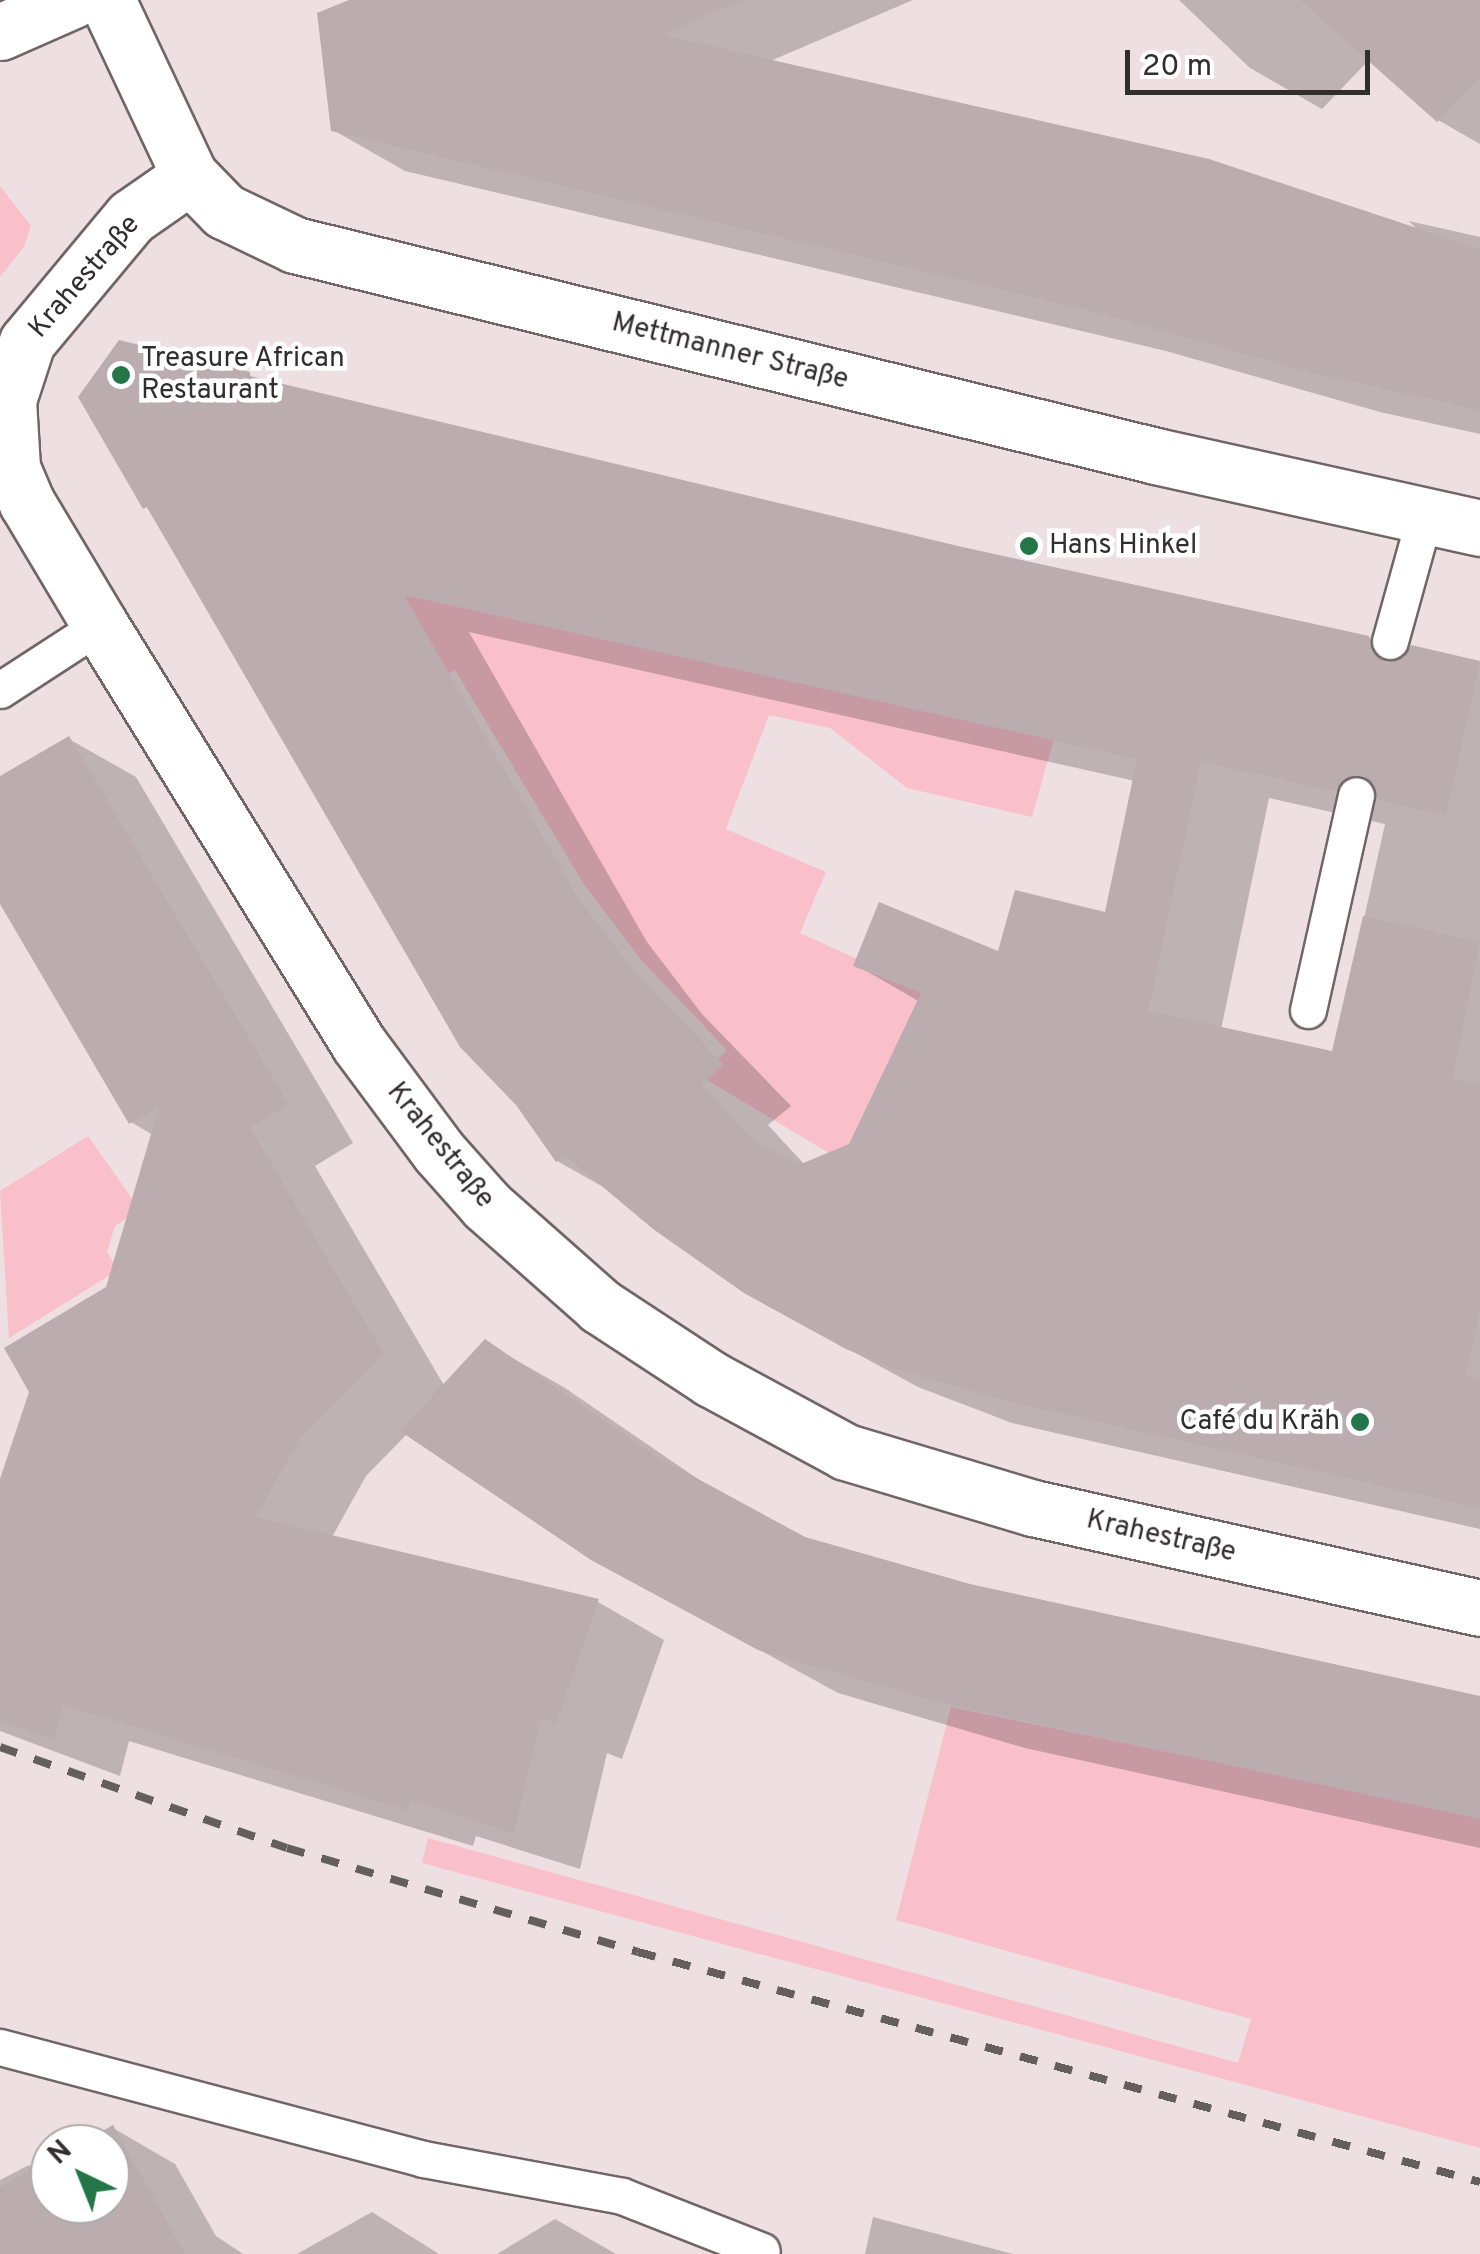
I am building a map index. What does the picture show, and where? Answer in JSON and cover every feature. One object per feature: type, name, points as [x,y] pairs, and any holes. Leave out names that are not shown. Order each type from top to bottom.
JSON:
[{"type":"street","points":[[0,32],[72,0]]},
{"type":"street","name":"Mettmanner Straße","points":[[107,0],[190,176],[224,211],[295,245],[1156,456],[1480,528]]},
{"type":"street","name":"Krahestraße","points":[[190,176],[132,218],[28,342],[8,400],[3,438],[27,502],[358,1042],[427,1137],[487,1206],[600,1306],[711,1379],[846,1452],[1033,1508],[1480,1608]]},
{"type":"lane","points":[[1390,640],[1425,515]]},
{"type":"lane","points":[[0,690],[100,625]]},
{"type":"lane","points":[[1308,1010],[1356,795]]},
{"type":"lane","points":[[0,2047],[423,2159],[610,2193],[762,2251]]},
{"type":"shaded area","points":[[0,186],[31,226],[24,247],[0,277]]},
{"type":"shaded area","points":[[360,561],[1055,735],[1032,817],[907,788],[830,728],[769,715],[726,829],[826,872],[800,933],[980,1015],[836,1157],[700,1076],[727,1050],[643,962],[585,886],[455,670],[417,692]]},
{"type":"shaded area","points":[[88,1136],[140,1210],[115,1226],[107,1252],[118,1270],[9,1338],[0,1191]]},
{"type":"shaded area","points":[[951,1707],[1480,1817],[1480,2148],[422,1863],[428,1838],[1238,2063],[1251,2019],[896,1920]]},
{"type":"building","points":[[349,0],[742,0],[662,35],[1209,159],[1480,249],[1480,410],[1309,372],[1092,311],[331,131],[317,13]]},
{"type":"building","points":[[1300,0],[1480,0],[1480,76],[1437,122]]},
{"type":"building","points":[[119,340],[250,372],[250,376],[958,546],[1369,636],[1374,655],[1385,662],[1404,657],[1411,645],[1480,661],[1446,815],[1377,800],[1371,780],[1360,774],[1341,780],[1335,791],[1201,761],[1148,1011],[1332,1051],[1363,916],[1480,942],[1453,1078],[1480,1084],[1480,1310],[1466,1376],[1480,1380],[1480,1508],[1011,1402],[896,1369],[846,1349],[744,1293],[653,1229],[566,1156],[556,1162],[516,1105],[460,1047],[147,507],[143,509],[78,397]],"holes":[[[404,595],[1137,759],[1105,912],[1015,890],[998,951],[879,902],[853,966],[921,993],[849,1144],[801,1164],[754,1141],[701,1084],[724,1065],[634,971],[579,900]]]},
{"type":"building","points":[[69,736],[288,1104],[250,1128],[384,1354],[300,1438],[256,1517],[599,1599],[556,1723],[541,1717],[514,1833],[410,1800],[407,1810],[63,1705],[54,1740],[0,1720],[0,1479],[29,1392],[4,1348],[106,1287],[159,1107],[129,1124],[0,904],[0,776]]},
{"type":"building","points":[[485,1339],[654,1455],[805,1537],[970,1584],[1480,1696],[1480,1819],[942,1703],[758,1650],[591,1560],[400,1431]]},
{"type":"building","points":[[130,2155],[185,2254],[0,2254],[0,2187],[30,2171],[30,2224],[130,2224]]},
{"type":"railway","points":[[0,1747],[287,1848],[638,1952],[1480,2182]]},
{"type":"place","name":"Treasure African Restaurant","points":[[121,375]]},
{"type":"place","name":"Hans Hinkel","points":[[1029,546]]},
{"type":"place","name":"Café du Kräh","points":[[1360,1422]]}]
